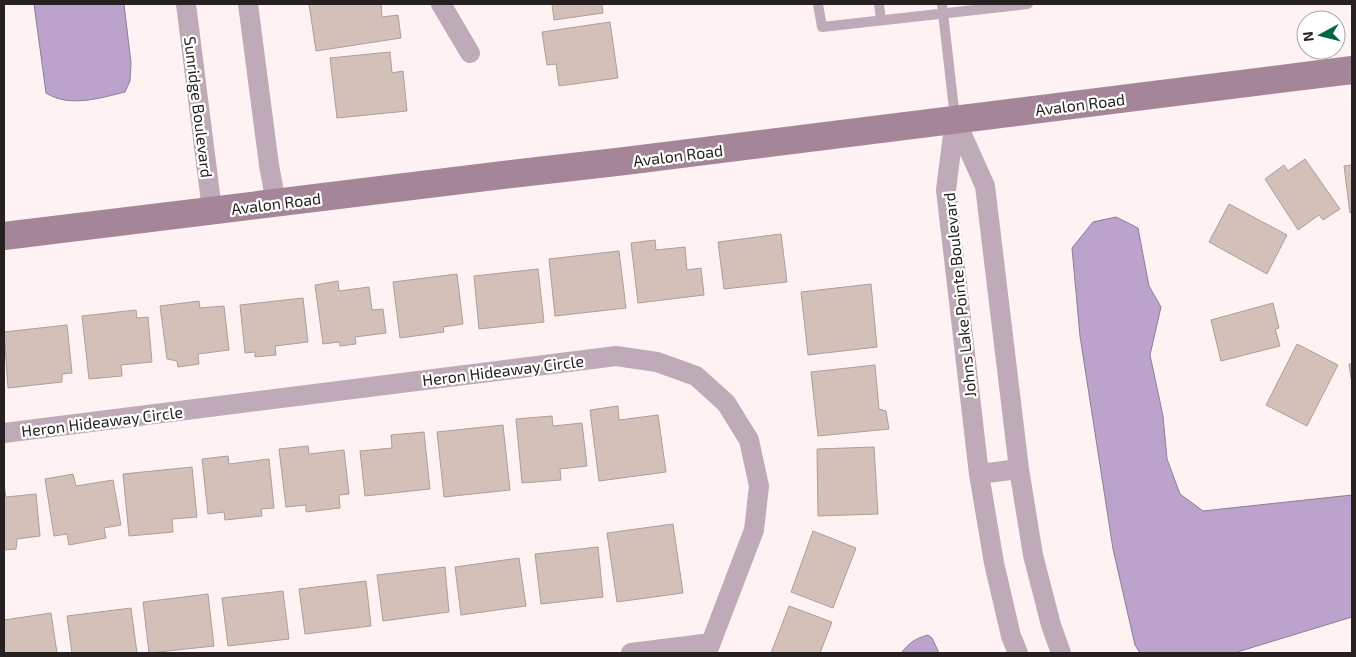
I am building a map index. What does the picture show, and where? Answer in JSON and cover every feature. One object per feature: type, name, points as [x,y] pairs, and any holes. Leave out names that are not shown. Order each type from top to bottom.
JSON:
[{"type":"main road","name":"Avalon Road","points":[[4,236],[635,160],[1352,70]]},
{"type":"street","name":"Sunridge Boulevard","points":[[186,4],[212,210]]},
{"type":"street","points":[[248,4],[269,165],[276,203]]},
{"type":"street","points":[[441,4],[470,53]]},
{"type":"street","points":[[955,119],[985,186],[1019,469],[1033,555],[1061,653]]},
{"type":"street","name":"Johns Lake Pointe Boulevard","points":[[955,119],[946,190],[979,474],[994,563],[1011,636],[1018,653]]},
{"type":"street","name":"Heron Hideaway Circle","points":[[4,434],[616,356],[657,362],[696,376],[726,403],[749,440],[759,486],[754,530],[709,648]]},
{"type":"street","points":[[979,474],[1019,469]]},
{"type":"street","points":[[631,653],[709,648]]},
{"type":"lane","points":[[818,4],[822,27],[881,20],[942,9],[1028,4]]},
{"type":"lane","points":[[879,4],[881,20]]},
{"type":"lane","points":[[942,9],[955,119]]},
{"type":"shaded area","points":[[34,4],[124,4],[131,63],[130,81],[125,92],[95,99],[75,101],[55,98],[46,93]]},
{"type":"shaded area","points":[[1116,217],[1138,228],[1149,286],[1161,307],[1150,355],[1163,416],[1167,459],[1180,494],[1203,511],[1352,495],[1352,617],[1234,653],[1140,653],[1135,645],[1113,549],[1080,336],[1072,248],[1093,222]]},
{"type":"shaded area","points":[[928,635],[932,638],[939,653],[901,653],[913,641]]},
{"type":"building","points":[[309,4],[381,4],[382,17],[398,15],[401,38],[316,51]]},
{"type":"building","points":[[552,4],[602,4],[603,13],[554,20]]},
{"type":"building","points":[[610,22],[618,78],[559,86],[556,64],[547,65],[542,32]]},
{"type":"building","points":[[390,52],[392,73],[403,71],[407,111],[337,118],[330,58]]},
{"type":"building","points":[[1305,159],[1340,209],[1323,220],[1319,215],[1298,230],[1265,179],[1284,165],[1288,171]]},
{"type":"building","points":[[1352,165],[1352,212],[1350,213],[1344,166]]},
{"type":"building","points":[[1229,204],[1287,235],[1267,274],[1209,242]]},
{"type":"building","points":[[781,234],[787,282],[724,289],[718,242]]},
{"type":"building","points":[[655,240],[656,250],[685,247],[687,270],[701,268],[704,295],[638,303],[631,243]]},
{"type":"building","points":[[619,251],[626,308],[555,316],[549,259]]},
{"type":"building","points":[[538,269],[544,322],[479,329],[474,276]]},
{"type":"building","points":[[457,274],[463,324],[443,327],[444,332],[400,338],[393,282]]},
{"type":"building","points":[[338,281],[339,291],[369,287],[372,310],[383,309],[386,333],[355,337],[356,344],[340,346],[339,342],[323,344],[315,285]]},
{"type":"building","points":[[871,284],[877,347],[808,355],[801,292]]},
{"type":"building","points":[[303,298],[308,342],[275,346],[276,355],[255,357],[255,352],[245,353],[240,305]]},
{"type":"building","points":[[199,301],[200,308],[224,306],[229,350],[198,354],[199,364],[178,367],[177,361],[167,359],[160,306]]},
{"type":"building","points":[[1273,303],[1279,328],[1275,329],[1280,346],[1221,361],[1211,320]]},
{"type":"building","points":[[136,310],[137,318],[148,317],[152,362],[121,365],[122,376],[89,379],[82,316]]},
{"type":"building","points":[[67,325],[72,373],[62,374],[62,382],[8,388],[4,332]]},
{"type":"building","points":[[1297,344],[1338,365],[1307,426],[1266,405]]},
{"type":"building","points":[[1349,364],[1352,364],[1352,385]]},
{"type":"building","points":[[875,365],[879,409],[886,411],[889,429],[818,436],[811,372]]},
{"type":"building","points":[[618,406],[619,420],[658,415],[666,472],[599,481],[590,410]]},
{"type":"building","points":[[552,416],[553,426],[582,423],[587,466],[560,469],[561,480],[522,483],[516,419]]},
{"type":"building","points":[[503,425],[510,490],[444,497],[437,432]]},
{"type":"building","points":[[424,432],[430,489],[365,496],[360,451],[392,448],[391,435]]},
{"type":"building","points":[[308,446],[309,454],[344,450],[349,494],[339,495],[340,508],[306,512],[306,505],[286,507],[279,449]]},
{"type":"building","points":[[874,447],[878,514],[818,516],[817,449]]},
{"type":"building","points":[[228,456],[229,464],[269,459],[274,508],[261,509],[262,516],[225,520],[224,512],[208,514],[202,459]]},
{"type":"building","points":[[192,467],[197,517],[172,519],[173,532],[129,536],[123,474]]},
{"type":"building","points":[[73,474],[76,486],[113,480],[121,525],[104,528],[106,538],[69,545],[67,534],[54,536],[45,479]]},
{"type":"building","points":[[4,485],[6,497],[36,494],[40,536],[17,539],[16,549],[4,550]]},
{"type":"building","points":[[673,524],[683,593],[617,602],[607,533]]},
{"type":"building","points":[[813,531],[856,548],[833,608],[791,592]]},
{"type":"building","points":[[598,547],[603,597],[541,604],[535,554]]},
{"type":"building","points":[[519,558],[526,606],[461,615],[455,567]]},
{"type":"building","points":[[445,567],[449,612],[383,621],[377,575]]},
{"type":"building","points":[[366,581],[371,626],[305,634],[299,589]]},
{"type":"building","points":[[283,591],[289,639],[228,646],[222,598]]},
{"type":"building","points":[[208,594],[214,646],[149,653],[143,602]]},
{"type":"building","points":[[789,606],[832,622],[820,653],[771,653]]},
{"type":"building","points":[[131,608],[137,653],[72,653],[67,616]]},
{"type":"building","points":[[51,613],[57,653],[4,653],[4,620]]}]
